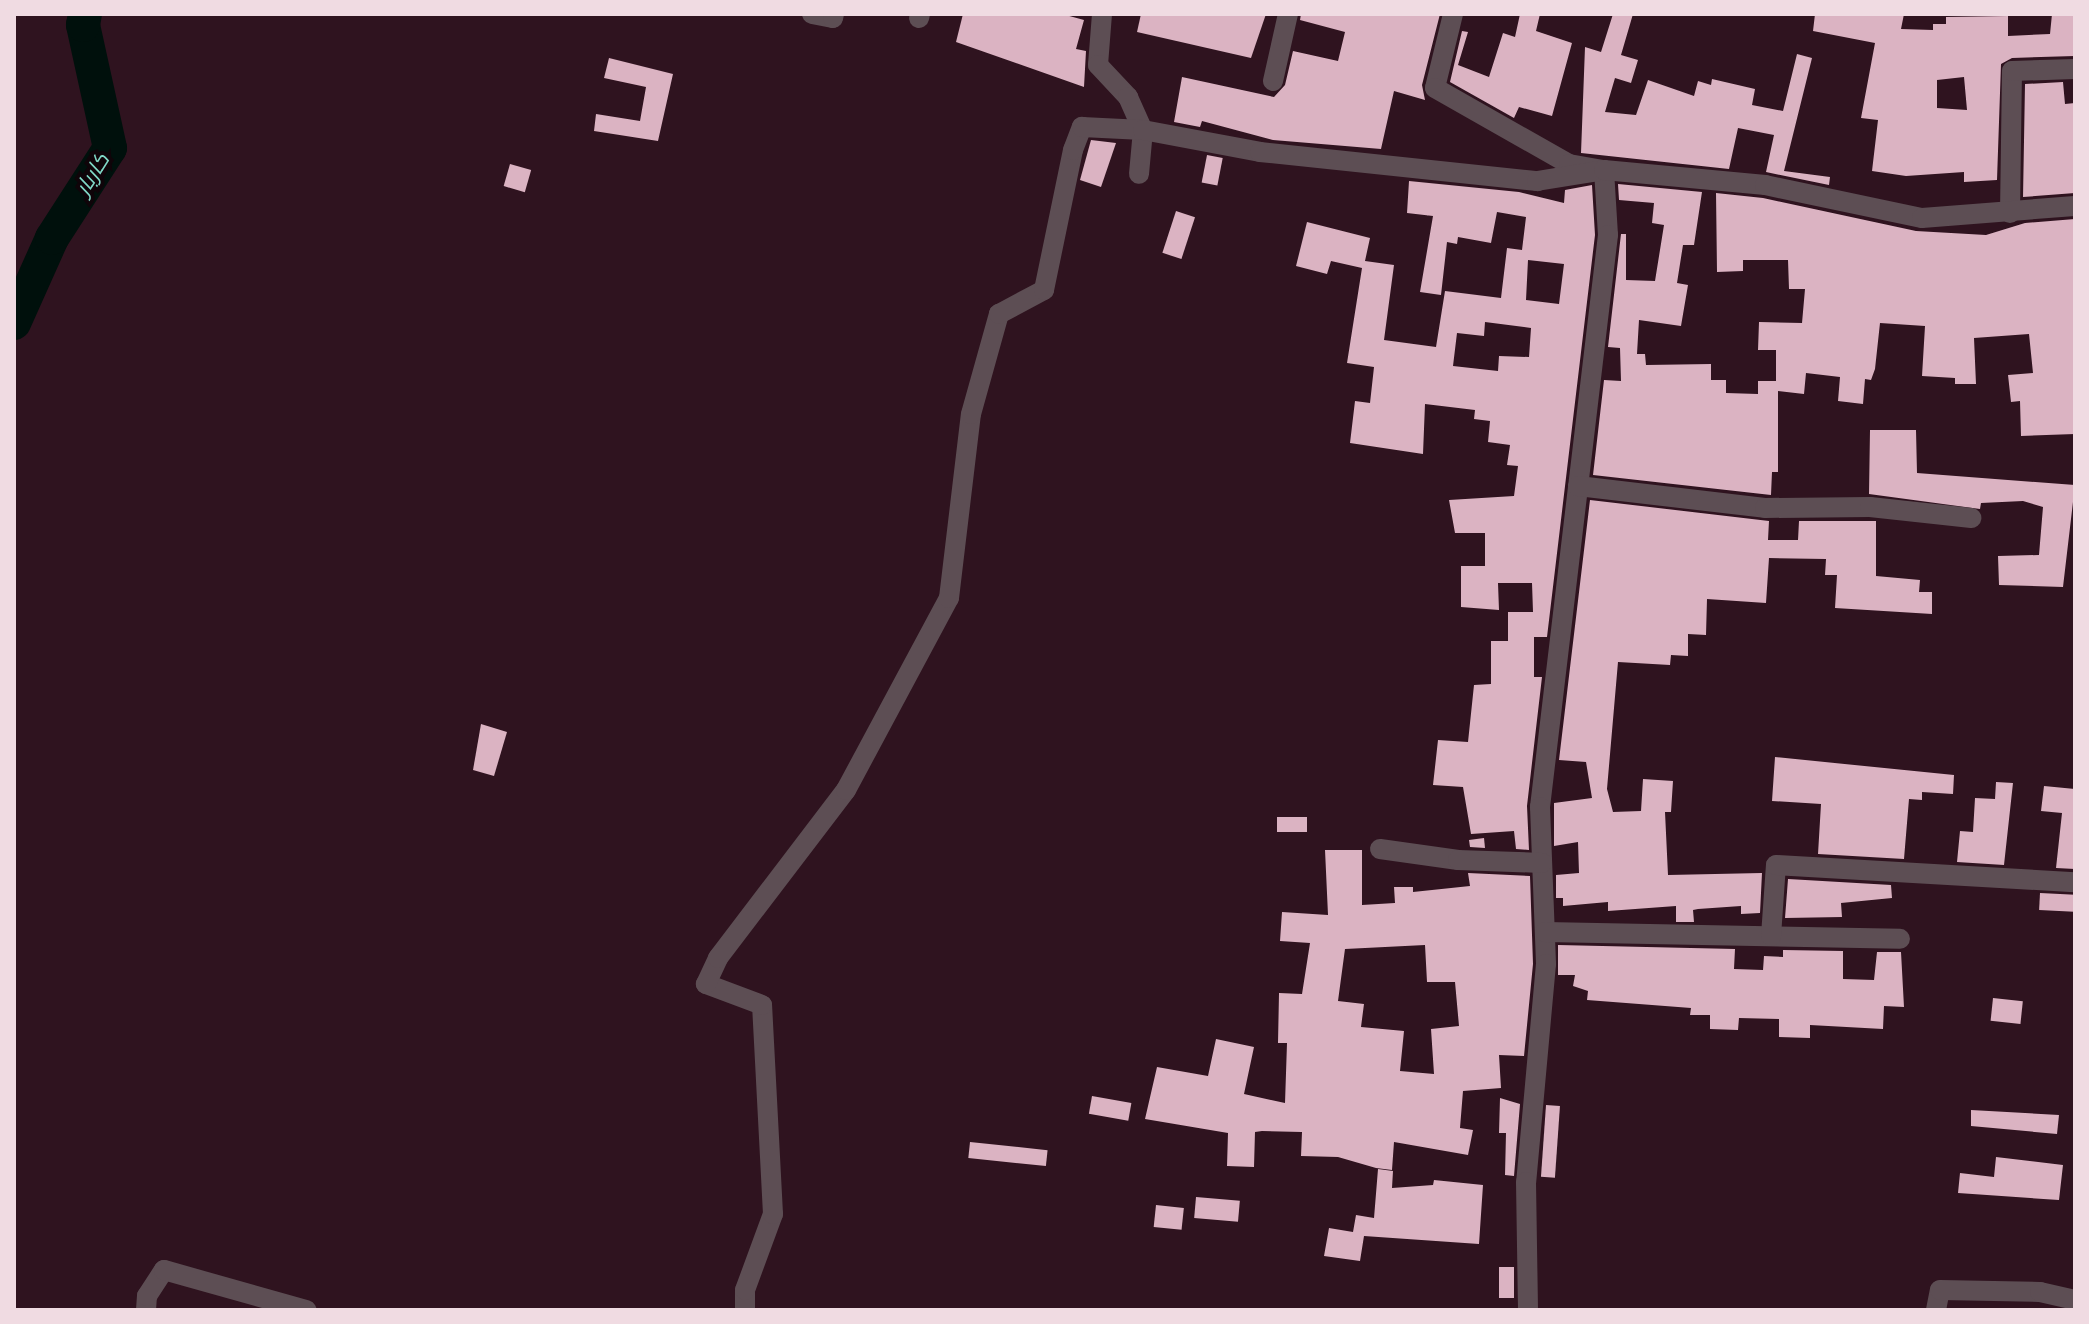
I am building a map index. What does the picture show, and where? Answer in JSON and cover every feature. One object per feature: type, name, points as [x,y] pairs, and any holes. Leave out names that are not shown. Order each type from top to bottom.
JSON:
[{"type":"street","points":[[812,14],[833,18],[834,14]]},
{"type":"street","points":[[1102,14],[1098,65],[1128,97],[1143,130],[1139,174]]},
{"type":"street","points":[[1273,81],[1288,14]]},
{"type":"street","points":[[1453,14],[1435,88],[1569,164],[1765,185],[1922,218],[2075,206]]},
{"type":"street","points":[[2010,213],[2012,71],[2075,69]]},
{"type":"street","points":[[745,1310],[745,1290],[773,1214],[762,1005],[706,984],[718,958],[846,790],[949,598],[971,414],[999,314],[1044,290],[1073,150],[1082,127],[1143,130],[1260,152],[1537,181],[1604,170]]},
{"type":"street","points":[[1528,1310],[1526,1182],[1545,932],[1540,807],[1608,235],[1604,170]]},
{"type":"street","points":[[1578,486],[1765,508],[1870,507],[1971,518]]},
{"type":"street","points":[[1380,849],[1458,860],[1542,863]]},
{"type":"street","points":[[1771,936],[1776,865],[2075,882]]},
{"type":"street","points":[[1545,932],[1900,939]]},
{"type":"street","points":[[146,1310],[147,1296],[164,1270],[306,1310]]},
{"type":"street","points":[[1936,1310],[1940,1290],[2040,1292],[2075,1300]]},
{"type":"building","points":[[963,14],[1062,14],[1084,20],[1076,49],[1086,51],[1084,87],[956,42]]},
{"type":"building","points":[[1141,14],[1266,14],[1251,58],[1137,32]]},
{"type":"building","points":[[1301,14],[1440,14],[1422,85],[1425,100],[1394,91],[1381,149],[1273,140],[1202,121],[1200,127],[1174,122],[1182,77],[1274,97],[1285,85],[1293,51],[1338,61],[1345,32],[1300,20]]},
{"type":"building","points":[[1520,14],[1540,14],[1536,31],[1572,43],[1552,116],[1519,107],[1514,118],[1450,82],[1462,31],[1468,32],[1458,65],[1489,77],[1503,33],[1515,37]]},
{"type":"building","points":[[1613,14],[1633,14],[1621,55],[1638,60],[1631,83],[1615,78],[1605,112],[1636,115],[1648,80],[1694,96],[1698,81],[1711,85],[1712,79],[1755,89],[1752,105],[1783,111],[1797,54],[1812,58],[1784,171],[1830,177],[1829,185],[1766,172],[1774,135],[1738,128],[1729,169],[1581,153],[1585,47],[1601,52]]},
{"type":"building","points":[[1815,14],[1904,14],[1901,29],[1933,30],[1933,24],[1946,24],[1946,17],[2008,16],[2008,36],[2050,34],[2052,14],[2075,14],[2075,56],[2012,58],[2001,64],[1997,180],[1964,182],[1964,172],[1906,176],[1872,171],[1878,120],[1861,118],[1875,43],[1813,31]],"holes":[[[1964,77],[1967,110],[1937,108],[1937,80]]]},
{"type":"building","points":[[609,58],[673,74],[658,141],[594,131],[596,114],[640,121],[646,87],[604,78]]},
{"type":"building","points":[[2063,82],[2065,104],[2075,103],[2075,193],[2023,197],[2025,84]]},
{"type":"building","points":[[1091,140],[1116,143],[1101,187],[1080,180]]},
{"type":"building","points":[[1207,155],[1223,158],[1217,186],[1202,182]]},
{"type":"building","points":[[510,164],[531,170],[525,192],[504,186]]},
{"type":"building","points":[[1409,181],[1519,192],[1564,203],[1565,190],[1592,185],[1595,235],[1547,637],[1534,637],[1534,677],[1542,677],[1527,806],[1529,850],[1516,849],[1514,831],[1471,834],[1463,787],[1433,785],[1438,740],[1468,742],[1474,685],[1491,684],[1491,641],[1508,641],[1508,612],[1533,612],[1532,583],[1498,583],[1499,610],[1461,607],[1461,566],[1485,566],[1485,533],[1455,533],[1449,500],[1514,496],[1518,466],[1507,465],[1510,445],[1488,442],[1490,421],[1474,419],[1475,410],[1425,404],[1423,454],[1350,443],[1355,401],[1370,403],[1374,367],[1347,363],[1362,268],[1331,261],[1327,274],[1296,266],[1307,222],[1370,238],[1365,261],[1394,265],[1384,340],[1436,347],[1445,291],[1501,298],[1507,248],[1522,250],[1526,217],[1497,212],[1491,243],[1458,237],[1457,244],[1447,242],[1441,295],[1420,292],[1433,216],[1407,213]],"holes":[[[1528,260],[1564,264],[1559,304],[1526,300]],[[1485,322],[1531,328],[1529,357],[1499,356],[1498,371],[1453,366],[1457,333],[1484,336]]]},
{"type":"building","points":[[1618,184],[1702,192],[1694,245],[1683,245],[1677,283],[1688,285],[1681,326],[1639,320],[1637,354],[1645,354],[1646,365],[1711,364],[1711,380],[1726,380],[1726,393],[1758,394],[1758,381],[1776,381],[1776,350],[1758,350],[1759,322],[1802,323],[1805,289],[1789,289],[1788,260],[1743,260],[1743,271],[1717,272],[1716,193],[1763,198],[1916,231],[1986,235],[2025,223],[2075,219],[2075,434],[2021,436],[2020,401],[2011,402],[2008,375],[2033,373],[2029,334],[1974,338],[1976,384],[1955,384],[1955,378],[1922,376],[1925,326],[1880,323],[1875,369],[1871,380],[1865,379],[1863,404],[1838,401],[1840,377],[1806,373],[1804,394],[1778,391],[1778,472],[1772,472],[1771,495],[1593,475],[1604,380],[1621,381],[1620,348],[1608,347],[1621,234],[1626,234],[1626,280],[1655,281],[1664,225],[1652,223],[1654,203],[1619,200]]},
{"type":"building","points":[[1176,211],[1195,217],[1181,259],[1162,253]]},
{"type":"building","points":[[1870,430],[1916,430],[1917,473],[2075,485],[2063,587],[1999,585],[1998,556],[2039,555],[2043,507],[2023,501],[1981,503],[1980,509],[1869,494]]},
{"type":"building","points":[[1590,500],[1769,521],[1768,540],[1798,540],[1799,521],[1876,521],[1876,576],[1920,580],[1919,592],[1932,592],[1932,614],[1835,608],[1837,575],[1825,575],[1826,559],[1769,558],[1766,603],[1707,599],[1706,635],[1688,634],[1688,656],[1671,655],[1670,665],[1618,662],[1607,789],[1613,812],[1641,811],[1643,779],[1673,781],[1671,812],[1665,812],[1668,875],[1762,873],[1760,913],[1741,914],[1741,906],[1698,909],[1693,910],[1694,922],[1676,922],[1676,906],[1608,911],[1608,902],[1563,906],[1563,898],[1556,898],[1556,875],[1579,873],[1578,842],[1554,846],[1554,803],[1592,798],[1586,762],[1559,760]]},
{"type":"building","points":[[481,724],[507,732],[494,776],[473,770]]},
{"type":"building","points":[[1775,757],[1954,775],[1953,794],[1922,792],[1922,800],[1909,799],[1904,859],[1818,854],[1821,804],[1772,801]]},
{"type":"building","points":[[1996,782],[2013,783],[2004,865],[1957,862],[1960,831],[1973,832],[1975,798],[1995,799]]},
{"type":"building","points":[[2044,786],[2075,789],[2075,869],[2056,868],[2062,813],[2041,811]]},
{"type":"building","points":[[1277,817],[1307,817],[1307,832],[1277,832]]},
{"type":"building","points":[[1484,838],[1485,848],[1470,847],[1469,840]]},
{"type":"building","points":[[1325,850],[1362,850],[1362,905],[1395,903],[1394,887],[1413,887],[1413,892],[1470,886],[1468,873],[1530,876],[1533,964],[1524,1056],[1499,1055],[1501,1088],[1463,1091],[1460,1128],[1473,1130],[1468,1155],[1394,1142],[1392,1170],[1338,1157],[1301,1156],[1302,1132],[1262,1131],[1255,1132],[1254,1167],[1227,1166],[1228,1133],[1145,1119],[1157,1067],[1208,1076],[1216,1039],[1254,1047],[1244,1094],[1285,1103],[1287,1043],[1278,1043],[1279,993],[1302,994],[1310,943],[1280,941],[1282,912],[1328,915]],"holes":[[[1425,945],[1427,982],[1455,982],[1459,1026],[1431,1029],[1434,1074],[1400,1071],[1404,1031],[1361,1027],[1364,1004],[1338,1001],[1345,949]]]},
{"type":"building","points":[[1788,879],[1891,885],[1892,898],[1841,903],[1842,917],[1785,918]]},
{"type":"building","points":[[2040,893],[2075,895],[2074,912],[2039,910]]},
{"type":"building","points":[[1558,945],[1735,949],[1734,969],[1763,970],[1764,956],[1783,957],[1783,950],[1843,951],[1843,979],[1874,980],[1877,952],[1901,952],[1904,1007],[1884,1006],[1883,1029],[1810,1025],[1810,1038],[1779,1037],[1779,1019],[1739,1018],[1738,1030],[1710,1029],[1710,1015],[1690,1015],[1691,1008],[1587,1000],[1588,991],[1573,986],[1575,975],[1558,975]]},
{"type":"building","points":[[1993,998],[2023,1001],[2020,1024],[1991,1021]]},
{"type":"building","points":[[1092,1096],[1131,1103],[1128,1121],[1089,1114]]},
{"type":"building","points":[[1500,1098],[1520,1104],[1514,1176],[1505,1175],[1506,1133],[1499,1133]]},
{"type":"building","points":[[1546,1105],[1560,1106],[1555,1178],[1541,1177]]},
{"type":"building","points":[[1971,1110],[2059,1115],[2057,1134],[1971,1126]]},
{"type":"building","points":[[970,1142],[1048,1150],[1046,1166],[968,1158]]},
{"type":"building","points":[[1996,1157],[2063,1165],[2059,1200],[1958,1193],[1960,1173],[1994,1177]]},
{"type":"building","points":[[1378,1169],[1393,1171],[1392,1188],[1433,1185],[1434,1180],[1483,1185],[1479,1244],[1364,1236],[1360,1261],[1324,1256],[1329,1228],[1353,1232],[1356,1215],[1374,1218]]},
{"type":"building","points":[[1196,1197],[1240,1201],[1238,1222],[1194,1218]]},
{"type":"building","points":[[1156,1205],[1184,1208],[1182,1230],[1154,1227]]},
{"type":"building","points":[[1499,1267],[1514,1267],[1514,1298],[1499,1298]]},
{"type":"waterway","name":"کاربار","points":[[14,323],[52,238],[110,148],[83,25],[85,14]]}]
